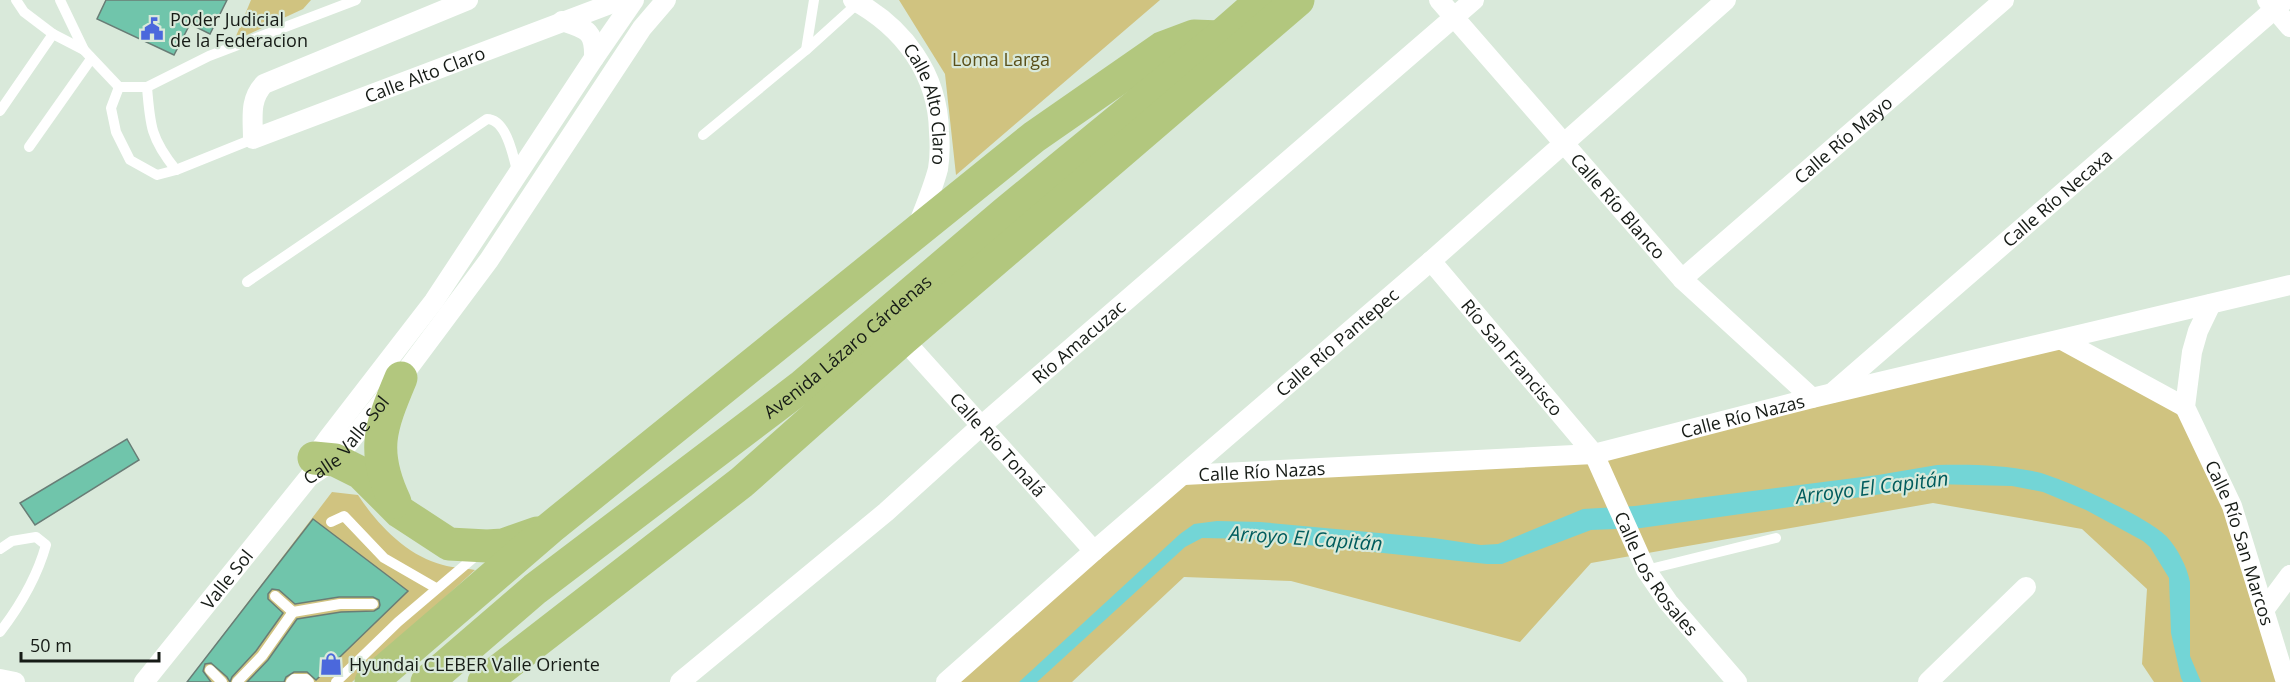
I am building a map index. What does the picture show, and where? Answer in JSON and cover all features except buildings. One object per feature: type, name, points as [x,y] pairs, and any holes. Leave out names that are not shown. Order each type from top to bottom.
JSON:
[{"type":"highway","name":"Avenida Lázaro Cárdenas","points":[[427,682],[535,588],[801,387],[1005,213],[1262,0]]},
{"type":"highway","name":"Avenida Lázaro Cárdenas","points":[[484,682],[742,482],[903,339],[1298,0]]},
{"type":"highway","points":[[370,682],[550,528],[1034,137],[1162,48],[1194,36],[1220,37]]},
{"type":"highway","points":[[400,512],[385,481],[380,454],[381,428],[401,378]]},
{"type":"highway","points":[[319,465],[369,480],[400,512],[449,544],[503,545],[550,528]]},
{"type":"street","points":[[253,139],[254,96],[264,84],[468,0]]},
{"type":"street","name":"Calle Alto Claro","points":[[253,139],[621,0]]},
{"type":"street","name":"Calle Valle Sol","points":[[319,465],[434,301],[634,0]]},
{"type":"street","name":"Calle Valle Sol","points":[[319,465],[401,378],[489,260],[642,28],[666,0]]},
{"type":"street","name":"Calle Río Blanco","points":[[1439,0],[1682,279],[1821,396]]},
{"type":"street","name":"Río Amacuzac","points":[[680,682],[885,512],[981,426],[1474,0]]},
{"type":"street","name":"Calle Río Pantepec","points":[[946,682],[1094,551],[1431,261],[1726,0]]},
{"type":"street","name":"Calle Río Mayo","points":[[1682,279],[2004,0]]},
{"type":"street","name":"Calle Alto Claro","points":[[855,2],[875,12],[903,37],[928,74],[939,111],[938,167],[931,194],[914,234]]},
{"type":"street","points":[[2275,3],[2290,27]]},
{"type":"street","name":"Calle Río Necaxa","points":[[1821,396],[2275,3]]},
{"type":"street","points":[[562,21],[585,30],[591,36],[595,41],[594,58]]},
{"type":"street","name":"Río San Francisco","points":[[1431,261],[1594,454]]},
{"type":"street","name":"Calle Río Nazas","points":[[1184,475],[1594,454],[1821,396],[2290,285]]},
{"type":"street","points":[[2062,340],[2185,407],[2192,352],[2198,330],[2211,304]]},
{"type":"street","name":"Calle Río Tonalá","points":[[903,339],[1094,551]]},
{"type":"street","name":"Calle Río San Marcos","points":[[2185,407],[2232,506],[2286,682]]},
{"type":"street","name":"Calle Los Rosales","points":[[1594,454],[1646,570],[1668,602],[1737,682]]},
{"type":"street","name":"Valle Sol","points":[[144,682],[319,465]]},
{"type":"street","points":[[2265,610],[2290,575]]},
{"type":"street","points":[[1928,682],[2026,587]]},
{"type":"street","points":[[0,679],[15,682]]},
{"type":"lane","points":[[16,0],[24,12],[88,55],[119,87],[147,87],[209,56],[356,0]]},
{"type":"lane","points":[[60,0],[88,55]]},
{"type":"lane","points":[[806,50],[814,0]]},
{"type":"lane","points":[[702,135],[806,50],[855,2]]},
{"type":"lane","points":[[0,111],[54,34]]},
{"type":"lane","points":[[29,147],[88,55]]},
{"type":"lane","points":[[119,87],[111,108],[116,132],[130,160],[157,175],[176,170],[253,139]]},
{"type":"lane","points":[[147,87],[150,122],[159,148],[176,170]]},
{"type":"lane","points":[[248,282],[487,119],[492,119],[501,126],[512,148],[518,175]]},
{"type":"lane","points":[[331,522],[344,516],[384,558],[436,588]]},
{"type":"lane","points":[[0,549],[12,542],[36,537],[46,545],[40,566],[15,614],[0,632]]},
{"type":"lane","points":[[1646,570],[1776,538]]},
{"type":"lane","points":[[336,682],[398,622],[487,546]]},
{"type":"lane","points":[[275,596],[293,612]]},
{"type":"lane","points":[[237,682],[262,657],[293,612],[340,604],[373,604]]},
{"type":"lane","points":[[210,670],[222,682]]},
{"type":"lane","points":[[291,682],[294,679],[306,679],[309,682]]},
{"type":"green space","points":[[251,0],[311,0],[303,9],[234,41]]},
{"type":"green space","name":"Loma Larga","points":[[899,0],[1160,0],[956,175],[945,74]]},
{"type":"green space","points":[[2062,340],[2185,407],[2210,456],[2286,682],[2154,682],[2142,664],[2147,589],[2082,529],[1933,503],[1591,563],[1520,642],[1291,581],[1184,577],[1072,682],[942,682],[1184,475],[1594,454]]},
{"type":"green space","points":[[332,492],[358,495],[374,517],[394,538],[417,554],[443,565],[475,570],[352,682],[187,682]]},
{"type":"water","name":"Arroyo El Capitán","points":[[1937,465],[1987,466],[2037,472],[2106,500],[2158,529],[2175,547],[2189,576],[2190,656],[2201,682],[2183,682],[2181,678],[2171,633],[2169,578],[2150,547],[2143,541],[2086,510],[2043,492],[2012,486],[1933,484],[1882,494],[1641,528],[1591,530],[1502,564],[1252,539],[1202,538],[1185,547],[1037,682],[1019,682],[1180,534],[1194,524],[1217,521],[1260,522],[1434,538],[1481,545],[1498,544],[1583,509],[1635,506],[1878,475]]},
{"type":"place","name":"Poder Judicial de la Federacion","points":[[152,29]]},
{"type":"place","name":"Hyundai CLEBER Valle Oriente","points":[[331,664]]}]
